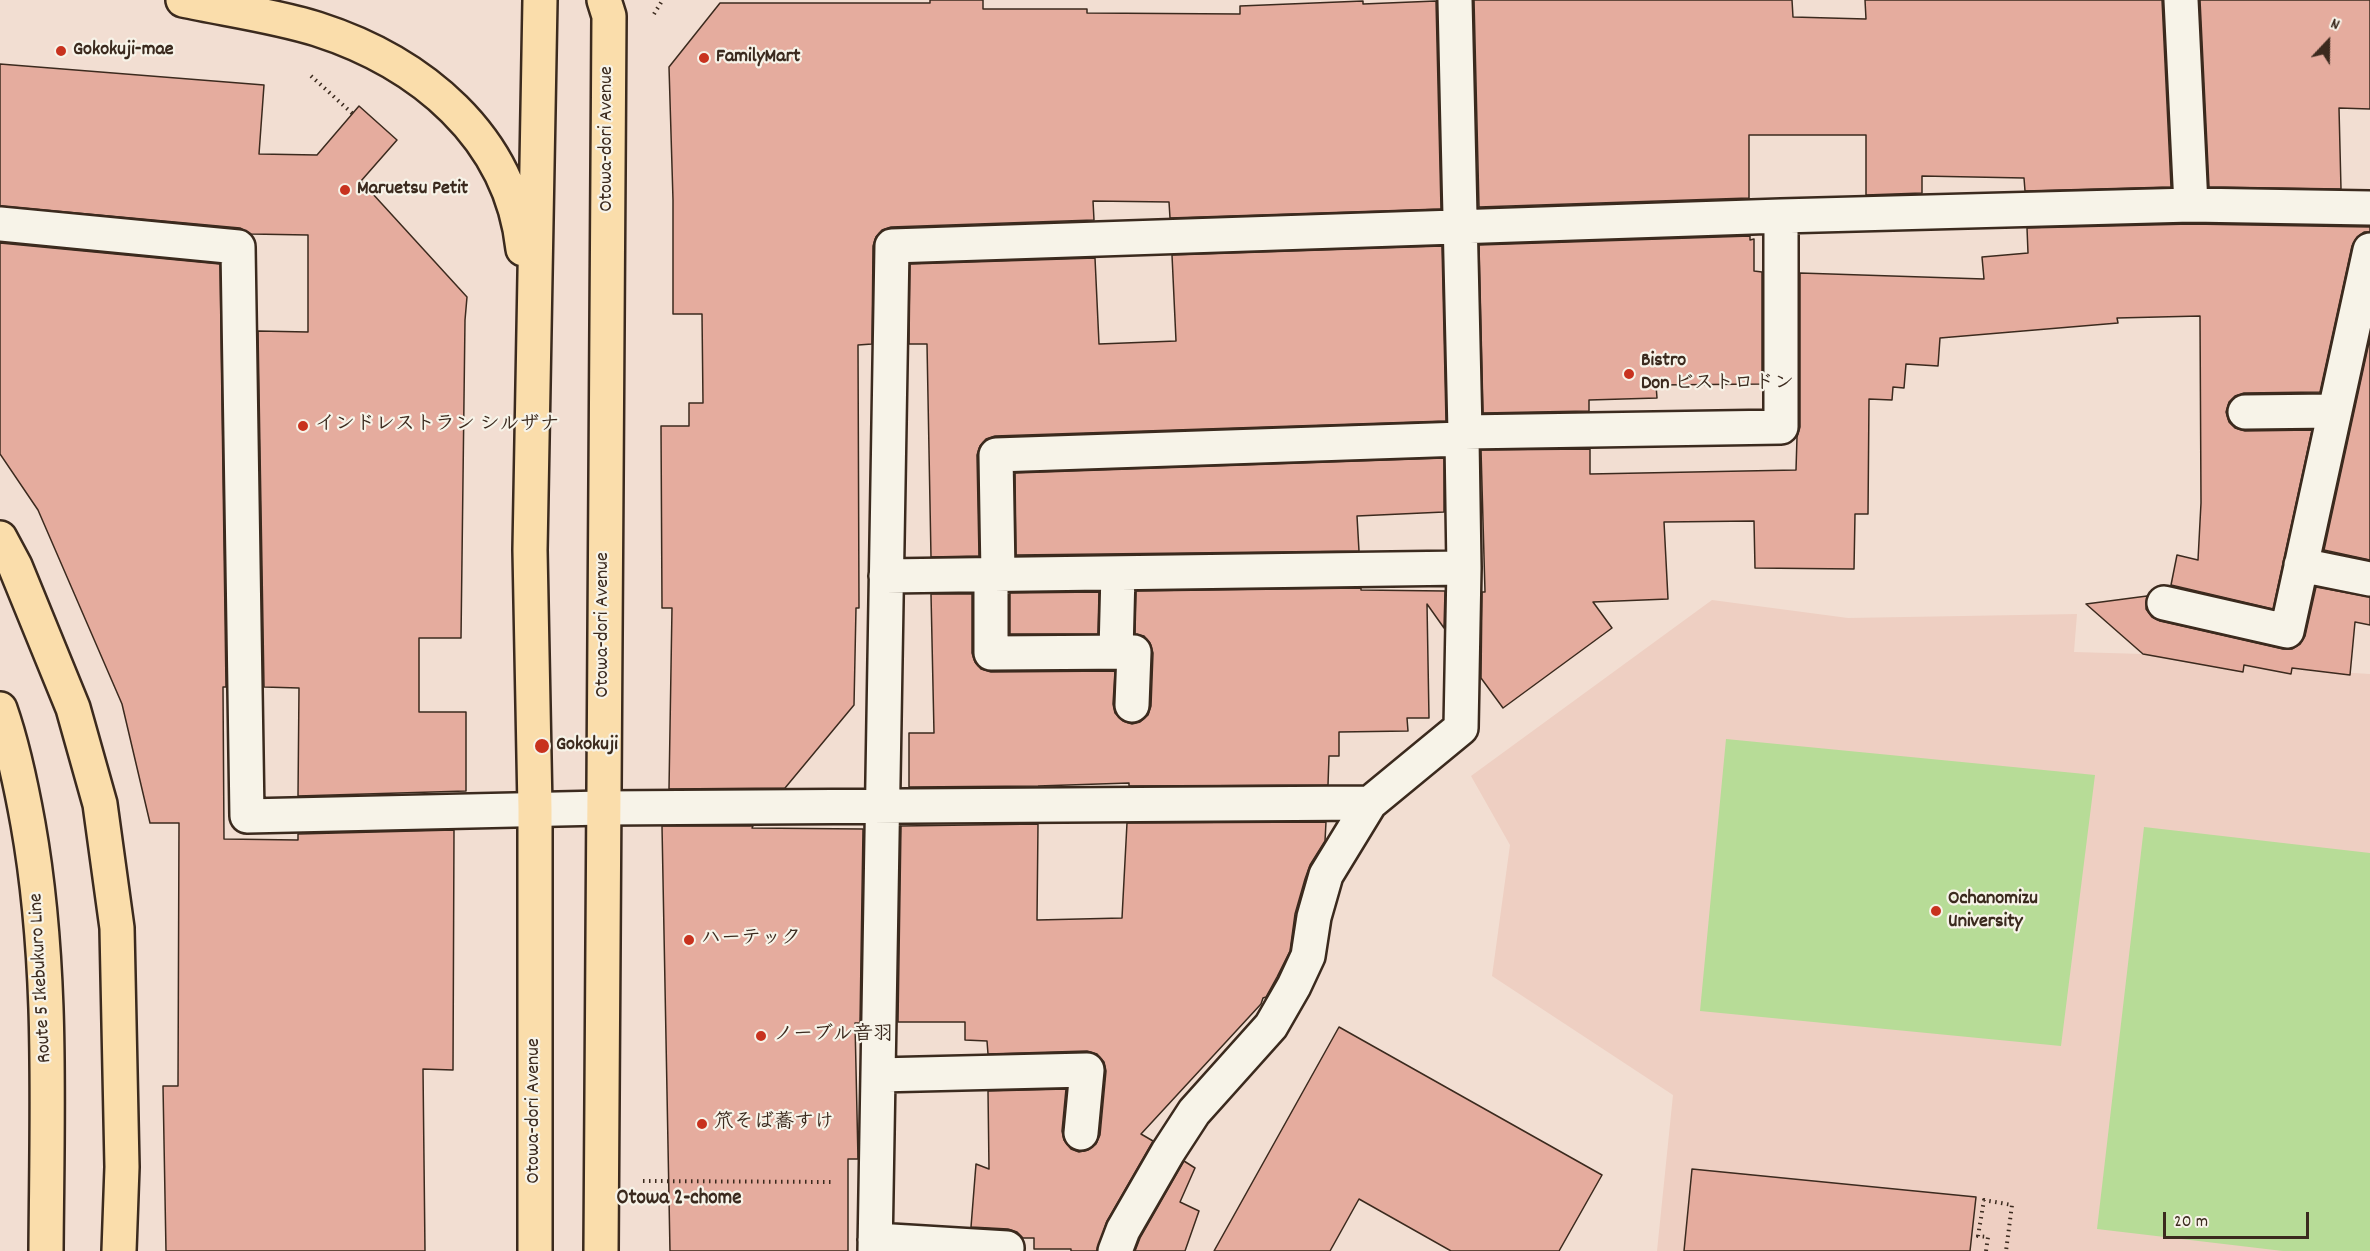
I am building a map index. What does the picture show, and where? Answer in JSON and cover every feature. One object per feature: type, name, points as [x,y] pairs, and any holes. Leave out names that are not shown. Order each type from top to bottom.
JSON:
[{"type":"main road","points":[[183,0],[316,29],[367,49],[411,72],[440,95],[472,126],[504,176],[521,228],[535,355]]},
{"type":"main road","name":"Otowa-dori Avenue","points":[[535,1251],[535,809],[530,550],[540,0]]},
{"type":"main road","name":"Otowa-dori Avenue","points":[[601,1251],[609,16],[604,0]]},
{"type":"main road","points":[[0,538],[15,567],[73,708],[100,804],[117,928],[122,1167],[119,1251]]},
{"type":"main road","name":"Route 5 Ikebukuro Line","points":[[0,709],[20,784],[35,866],[44,948],[47,1026],[46,1251]]},
{"type":"street","points":[[1115,1251],[1123,1230],[1194,1112],[1271,1026],[1294,986],[1308,957],[1314,917],[1326,875],[1370,803],[1461,728],[1464,436],[1455,0]]},
{"type":"street","points":[[2181,0],[2191,205]]},
{"type":"street","points":[[1006,1248],[875,1246],[892,246],[1781,216],[2191,205],[2370,208]]},
{"type":"street","points":[[1132,705],[1134,652],[991,654],[996,455],[1781,426],[1781,216]]},
{"type":"street","points":[[0,224],[238,247],[247,816],[603,808],[1370,803]]},
{"type":"street","points":[[2164,603],[2287,631],[2370,250]]},
{"type":"street","points":[[2245,412],[2335,411]]},
{"type":"street","points":[[2301,565],[2370,579]]},
{"type":"street","points":[[886,576],[1464,568]]},
{"type":"street","points":[[1116,652],[1118,573]]},
{"type":"street","points":[[878,1075],[1087,1070],[1081,1133]]},
{"type":"path","points":[[654,14],[662,1]]},
{"type":"path","points":[[311,76],[353,114]]},
{"type":"path","points":[[642,1181],[876,1182]]},
{"type":"path","points":[[1986,1251],[1988,1237],[1978,1236],[1984,1200],[2012,1205],[2006,1251]]},
{"type":"shaded area","name":"Ochanomizu University","points":[[1712,600],[1848,618],[2077,614],[2074,652],[2144,654],[2196,663],[2370,674],[2370,1251],[1657,1251],[1673,1095],[1492,976],[1510,845],[1471,776]]},
{"type":"green space","points":[[1726,739],[2095,775],[2061,1046],[1700,1011]]},
{"type":"green space","points":[[2144,827],[2370,853],[2370,1251],[2283,1251],[2097,1229]]},
{"type":"building","points":[[930,0],[983,0],[983,9],[1087,9],[1087,13],[1240,14],[1240,6],[1363,1],[1363,4],[1436,1],[1441,209],[1170,218],[1169,202],[1093,201],[1094,220],[891,227],[882,230],[873,246],[872,344],[858,345],[859,608],[856,608],[854,705],[785,788],[669,789],[672,608],[662,608],[661,426],[689,426],[689,403],[703,403],[702,314],[673,314],[673,200],[669,67],[720,3],[930,3]]},
{"type":"building","points":[[1474,0],[1792,0],[1793,17],[1866,19],[1865,0],[2162,0],[2171,187],[2025,191],[2024,178],[1922,176],[1922,193],[1866,195],[1866,135],[1749,135],[1749,198],[1479,207]]},
{"type":"building","points":[[2200,0],[2370,0],[2370,109],[2339,108],[2341,189],[2209,187]]},
{"type":"building","points":[[0,64],[264,85],[259,154],[317,155],[359,106],[397,140],[361,181],[467,297],[461,638],[419,638],[419,712],[466,712],[466,791],[298,796],[299,688],[264,687],[258,331],[308,332],[308,235],[251,234],[240,228],[0,206]]},
{"type":"building","points":[[2191,224],[2370,227],[2370,232],[2364,232],[2357,237],[2352,246],[2320,392],[2244,393],[2235,396],[2229,402],[2226,412],[2229,422],[2235,428],[2245,431],[2312,430],[2273,609],[2171,585],[2177,555],[2198,560],[2201,503],[2200,316],[2117,318],[2118,323],[1940,338],[1938,366],[1906,364],[1904,388],[1893,387],[1892,400],[1869,399],[1868,514],[1855,514],[1854,569],[1755,568],[1754,521],[1664,522],[1668,599],[1593,602],[1612,628],[1503,708],[1481,678],[1482,592],[1485,592],[1481,450],[1590,449],[1590,474],[1796,470],[1797,437],[1800,427],[1800,273],[1984,279],[1982,257],[2028,253],[2027,228]]},
{"type":"building","points":[[1750,236],[1750,240],[1754,239],[1754,271],[1762,272],[1762,384],[1656,385],[1657,398],[1589,400],[1589,411],[1483,413],[1479,245]]},
{"type":"building","points":[[0,243],[220,264],[226,687],[223,687],[224,839],[298,840],[298,834],[454,830],[453,1070],[423,1069],[425,1251],[166,1251],[163,1086],[178,1086],[179,823],[150,823],[122,704],[38,510],[0,454]]},
{"type":"building","points":[[1442,246],[1446,421],[995,436],[986,439],[977,455],[979,556],[931,557],[927,344],[909,344],[910,264],[1095,258],[1099,344],[1176,341],[1172,255]]},
{"type":"building","points":[[2370,338],[2370,560],[2324,550]]},
{"type":"building","points":[[1444,458],[1444,512],[1357,516],[1359,551],[1016,555],[1015,473]]},
{"type":"building","points":[[2316,587],[2370,597],[2370,625],[2355,622],[2350,675],[2292,668],[2291,674],[2244,665],[2243,672],[2143,654],[2086,604],[2147,596],[2146,609],[2152,617],[2160,621],[2283,649],[2292,649],[2300,644],[2305,636]]},
{"type":"building","points":[[1361,588],[1361,590],[1445,591],[1444,628],[1427,604],[1429,718],[1407,718],[1408,731],[1339,732],[1339,756],[1329,756],[1328,785],[1129,786],[1129,783],[909,787],[909,733],[934,733],[931,594],[972,594],[972,653],[981,669],[991,672],[1115,671],[1113,704],[1115,713],[1123,721],[1132,724],[1140,722],[1148,715],[1151,706],[1153,653],[1150,643],[1144,636],[1135,634],[1136,591]]},
{"type":"building","points":[[1099,592],[1098,634],[1010,634],[1010,593]]},
{"type":"building","points":[[1326,822],[1325,841],[1310,865],[1305,879],[1295,914],[1290,951],[1277,977],[1261,1004],[1141,1134],[1153,1141],[1107,1221],[1097,1251],[1034,1249],[1034,1238],[1023,1238],[1017,1232],[1008,1229],[971,1227],[976,1164],[989,1169],[988,1091],[1066,1089],[1062,1131],[1064,1140],[1071,1149],[1079,1152],[1088,1150],[1096,1144],[1100,1135],[1106,1071],[1104,1062],[1097,1054],[1087,1051],[988,1054],[987,1041],[965,1040],[965,1022],[898,1022],[901,826],[1038,824],[1037,920],[1122,918],[1127,823]]},
{"type":"building","points":[[662,826],[863,829],[860,1023],[855,1023],[858,1159],[848,1159],[848,1251],[670,1251]]},
{"type":"building","points":[[1339,1027],[1602,1175],[1559,1251],[1451,1251],[1359,1199],[1330,1251],[1214,1251]]},
{"type":"building","points":[[1184,1161],[1195,1168],[1180,1202],[1199,1211],[1185,1251],[1135,1251],[1140,1238]]},
{"type":"building","points":[[1692,1169],[1976,1197],[1970,1251],[1684,1251]]},
{"type":"place","name":"Gokokuji-mae","points":[[61,51]]},
{"type":"place","name":"FamilyMart","points":[[704,58]]},
{"type":"place","name":"Maruetsu Petit","points":[[345,190]]},
{"type":"place","name":"Bistro Don ビストロドン","points":[[1629,374]]},
{"type":"place","name":"インドレストラン シルザナ","points":[[303,426]]},
{"type":"place","name":"Gokokuji","points":[[542,746]]},
{"type":"place","name":"Ochanomizu University","points":[[1936,911]]},
{"type":"place","name":"ハーテック","points":[[689,940]]},
{"type":"place","name":"ノーブル音羽","points":[[761,1036]]},
{"type":"place","name":"笊そば蕎すけ","points":[[702,1124]]},
{"type":"district","name":"Otowa 2-chome","points":[[679,1200]]}]
